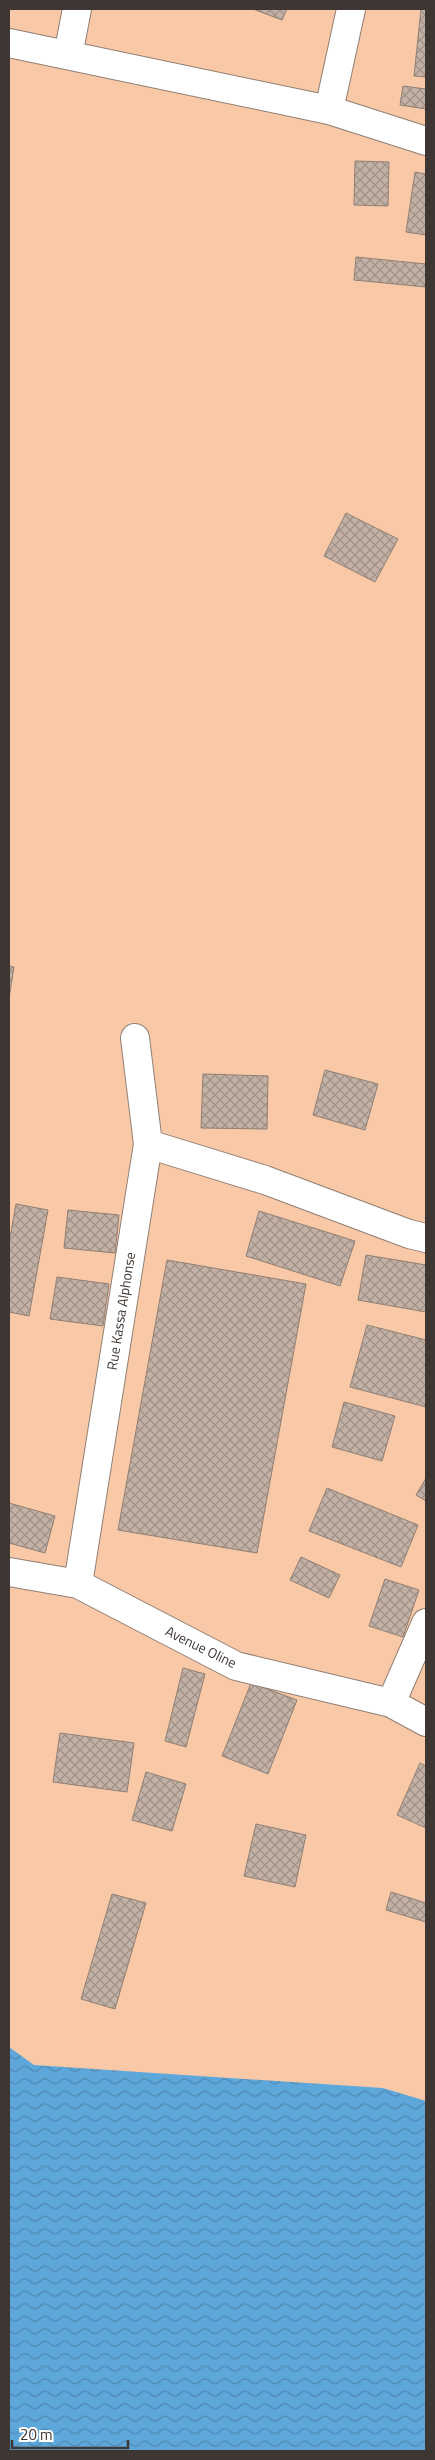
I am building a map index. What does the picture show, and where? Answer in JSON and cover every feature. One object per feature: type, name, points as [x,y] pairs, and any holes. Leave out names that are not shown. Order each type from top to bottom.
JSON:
[{"type":"street","points":[[68,55],[77,9]]},
{"type":"street","points":[[328,110],[351,9]]},
{"type":"street","points":[[9,43],[328,110],[426,141]]},
{"type":"street","name":"Rue Kassa Alphonse","points":[[78,1584],[148,1144],[135,1038]]},
{"type":"street","points":[[148,1144],[265,1180],[409,1234],[426,1238]]},
{"type":"street","name":"Avenue Oline","points":[[9,1572],[78,1584],[236,1666],[391,1703],[426,1722]]},
{"type":"street","points":[[391,1703],[426,1623]]},
{"type":"shaded area","points":[[9,9],[426,9],[426,2451],[9,2451]]},
{"type":"water","points":[[9,2047],[34,2065],[383,2088],[426,2101],[426,2451],[9,2451]]},
{"type":"building","points":[[253,9],[287,9],[282,20]]},
{"type":"building","points":[[421,9],[426,9],[426,77],[414,76]]},
{"type":"building","points":[[403,86],[426,89],[426,109],[400,105]]},
{"type":"building","points":[[355,161],[389,162],[388,206],[354,205]]},
{"type":"building","points":[[415,172],[426,174],[426,235],[406,232]]},
{"type":"building","points":[[356,257],[426,264],[426,287],[354,280]]},
{"type":"building","points":[[346,513],[398,539],[375,582],[324,556]]},
{"type":"building","points":[[9,966],[14,967],[9,998]]},
{"type":"building","points":[[325,1070],[378,1084],[365,1130],[313,1115]]},
{"type":"building","points":[[203,1074],[268,1076],[267,1129],[201,1128]]},
{"type":"building","points":[[16,1204],[48,1210],[29,1316],[9,1312],[9,1243]]},
{"type":"building","points":[[68,1210],[119,1215],[115,1253],[64,1248]]},
{"type":"building","points":[[259,1211],[355,1241],[340,1286],[246,1256]]},
{"type":"building","points":[[366,1255],[426,1265],[426,1312],[358,1300]]},
{"type":"building","points":[[167,1260],[306,1284],[257,1553],[118,1530]]},
{"type":"building","points":[[57,1277],[109,1284],[103,1326],[50,1319]]},
{"type":"building","points":[[367,1325],[426,1340],[426,1407],[350,1387]]},
{"type":"building","points":[[344,1402],[395,1416],[382,1461],[332,1447]]},
{"type":"building","points":[[426,1478],[426,1501],[416,1495]]},
{"type":"building","points":[[327,1488],[418,1525],[401,1567],[309,1531]]},
{"type":"building","points":[[9,1503],[55,1516],[45,1553],[9,1543]]},
{"type":"building","points":[[301,1557],[340,1575],[329,1598],[290,1580]]},
{"type":"building","points":[[385,1579],[419,1590],[403,1637],[369,1626]]},
{"type":"building","points":[[183,1668],[205,1674],[186,1747],[165,1741]]},
{"type":"building","points":[[251,1683],[297,1700],[268,1774],[222,1756]]},
{"type":"building","points":[[60,1733],[134,1743],[127,1792],[53,1782]]},
{"type":"building","points":[[420,1763],[426,1766],[426,1828],[397,1815]]},
{"type":"building","points":[[146,1772],[186,1784],[172,1831],[132,1820]]},
{"type":"building","points":[[256,1824],[306,1835],[295,1887],[244,1876]]},
{"type":"building","points":[[391,1892],[426,1903],[426,1922],[386,1910]]},
{"type":"building","points":[[112,1894],[146,1903],[115,2009],[81,1999]]}]
